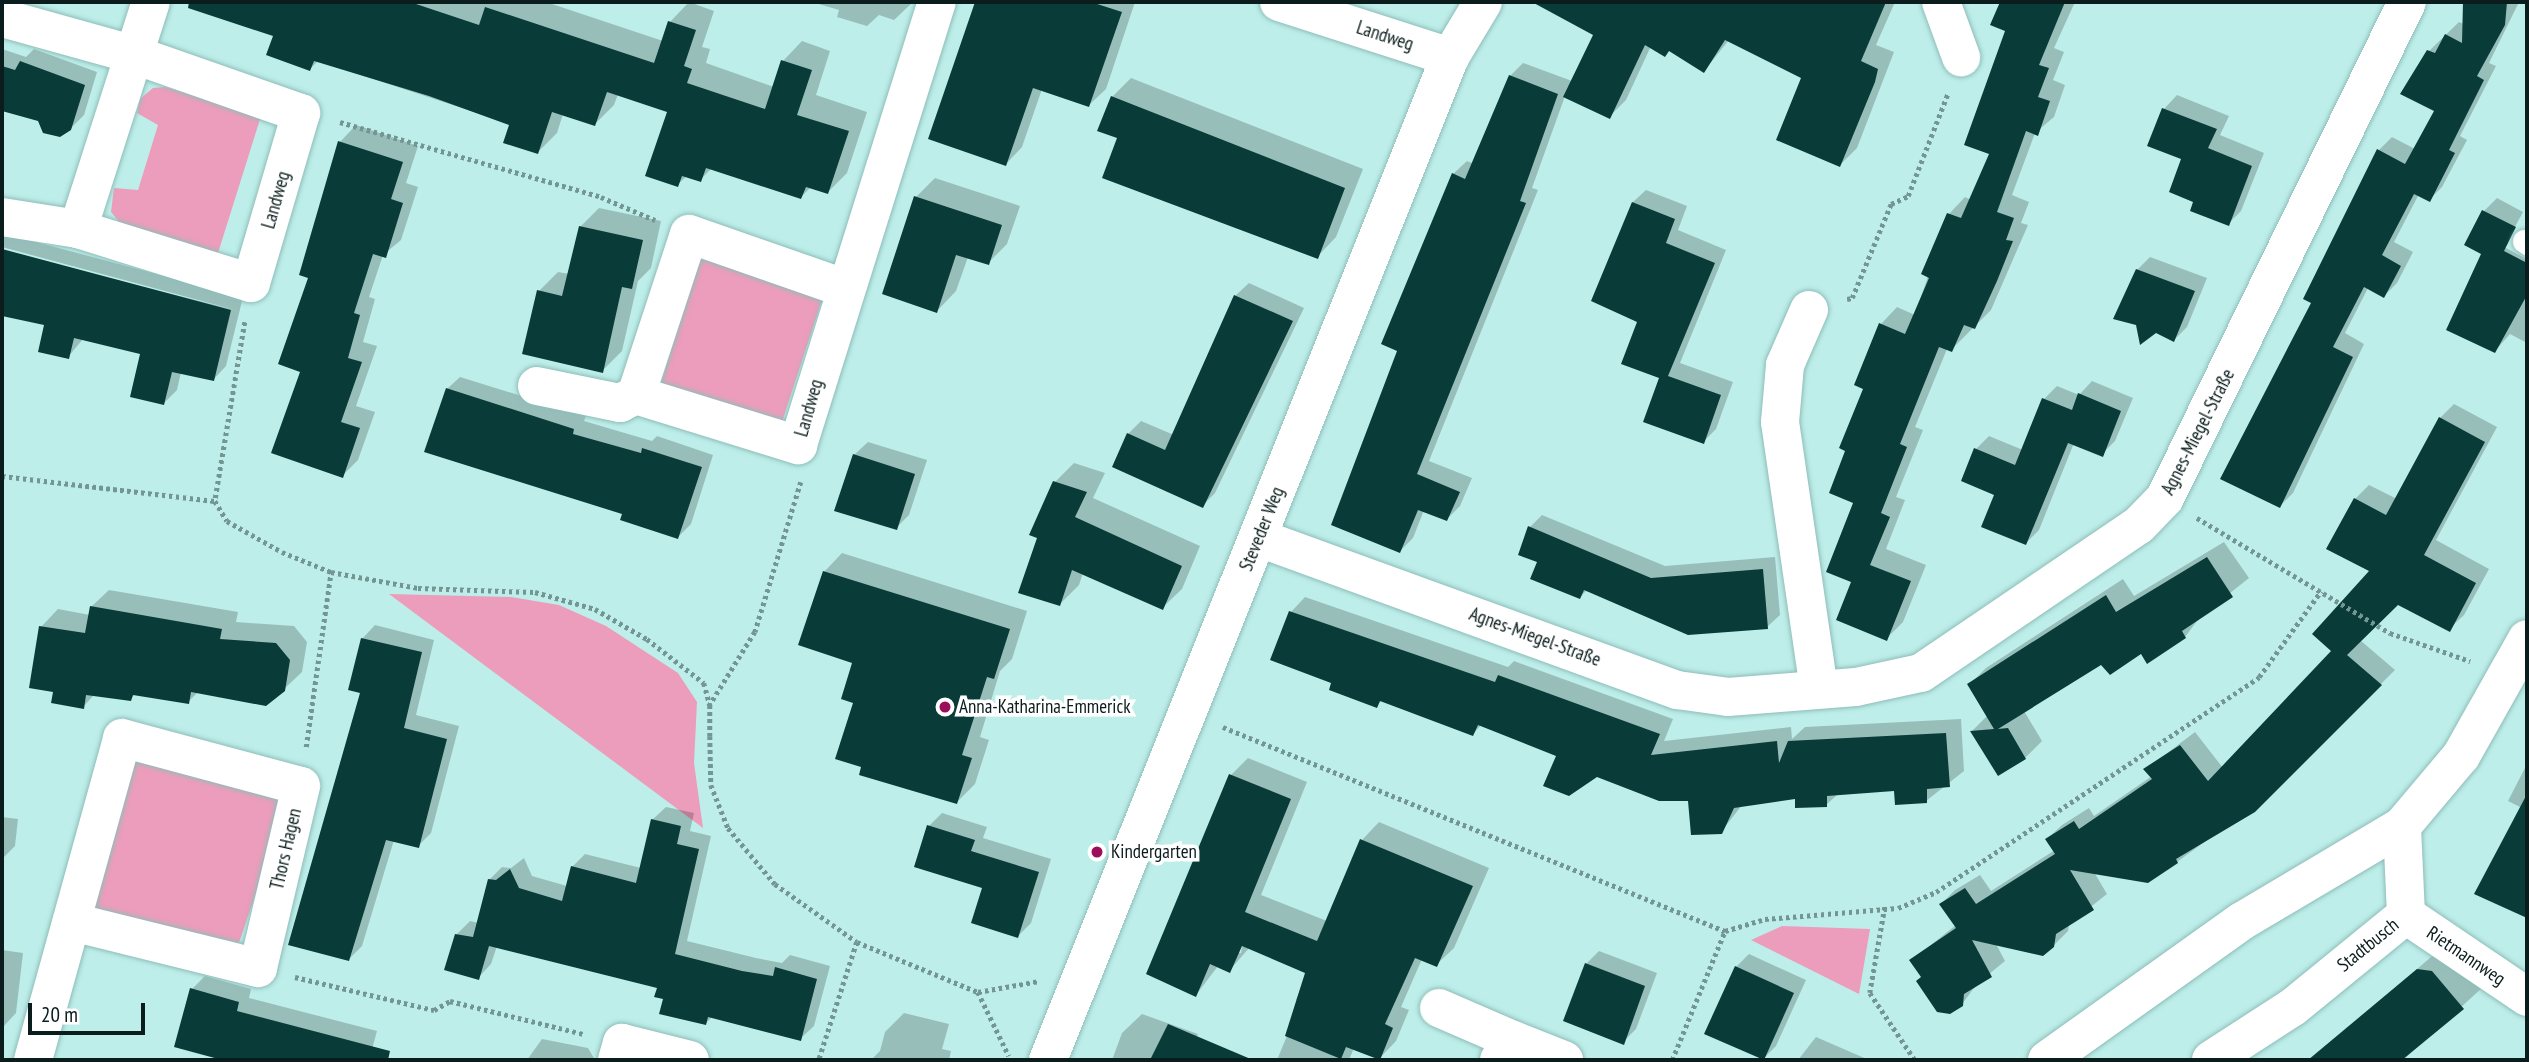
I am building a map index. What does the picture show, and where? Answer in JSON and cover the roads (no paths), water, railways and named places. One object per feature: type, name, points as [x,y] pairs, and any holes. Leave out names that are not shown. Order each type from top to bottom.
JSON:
[{"type":"street","points":[[2,217],[78,229],[151,2]]},
{"type":"street","name":"Landweg","points":[[537,386],[620,403],[636,395],[798,445],[844,288],[936,2]]},
{"type":"street","name":"Landweg","points":[[1279,2],[1450,57]]},
{"type":"street","name":"Steveder Weg","points":[[1048,1060],[1450,57],[1483,2]]},
{"type":"street","points":[[1941,2],[1961,57]]},
{"type":"street","name":"Agnes-Miegel-Straße","points":[[1259,538],[1677,690],[1728,698],[1819,689],[1921,673],[2139,525],[2165,498],[2407,2]]},
{"type":"street","points":[[2,18],[135,55]]},
{"type":"street","name":"Landweg","points":[[78,229],[251,283],[301,113],[135,55]]},
{"type":"street","points":[[636,395],[690,234],[844,288]]},
{"type":"street","points":[[1809,310],[1785,365],[1780,422],[1819,689]]},
{"type":"street","points":[[2047,1060],[2242,921],[2402,826],[2461,755],[2510,676],[2527,639]]},
{"type":"street","name":"Thors Hagen","points":[[33,1060],[122,738],[300,786],[258,968],[72,922]]},
{"type":"street","name":"Stadtbusch","points":[[2211,1060],[2293,1007],[2406,915],[2402,826]]},
{"type":"street","name":"Rietmannweg","points":[[2406,915],[2527,997]]},
{"type":"street","points":[[1439,1009],[1506,1050],[1564,1060]]},
{"type":"street","points":[[620,1052],[690,1060]]},
{"type":"place","name":"Anna-Katharina-Emmerick","points":[[945,707]]},
{"type":"place","name":"Kindergarten","points":[[1097,852]]}]
